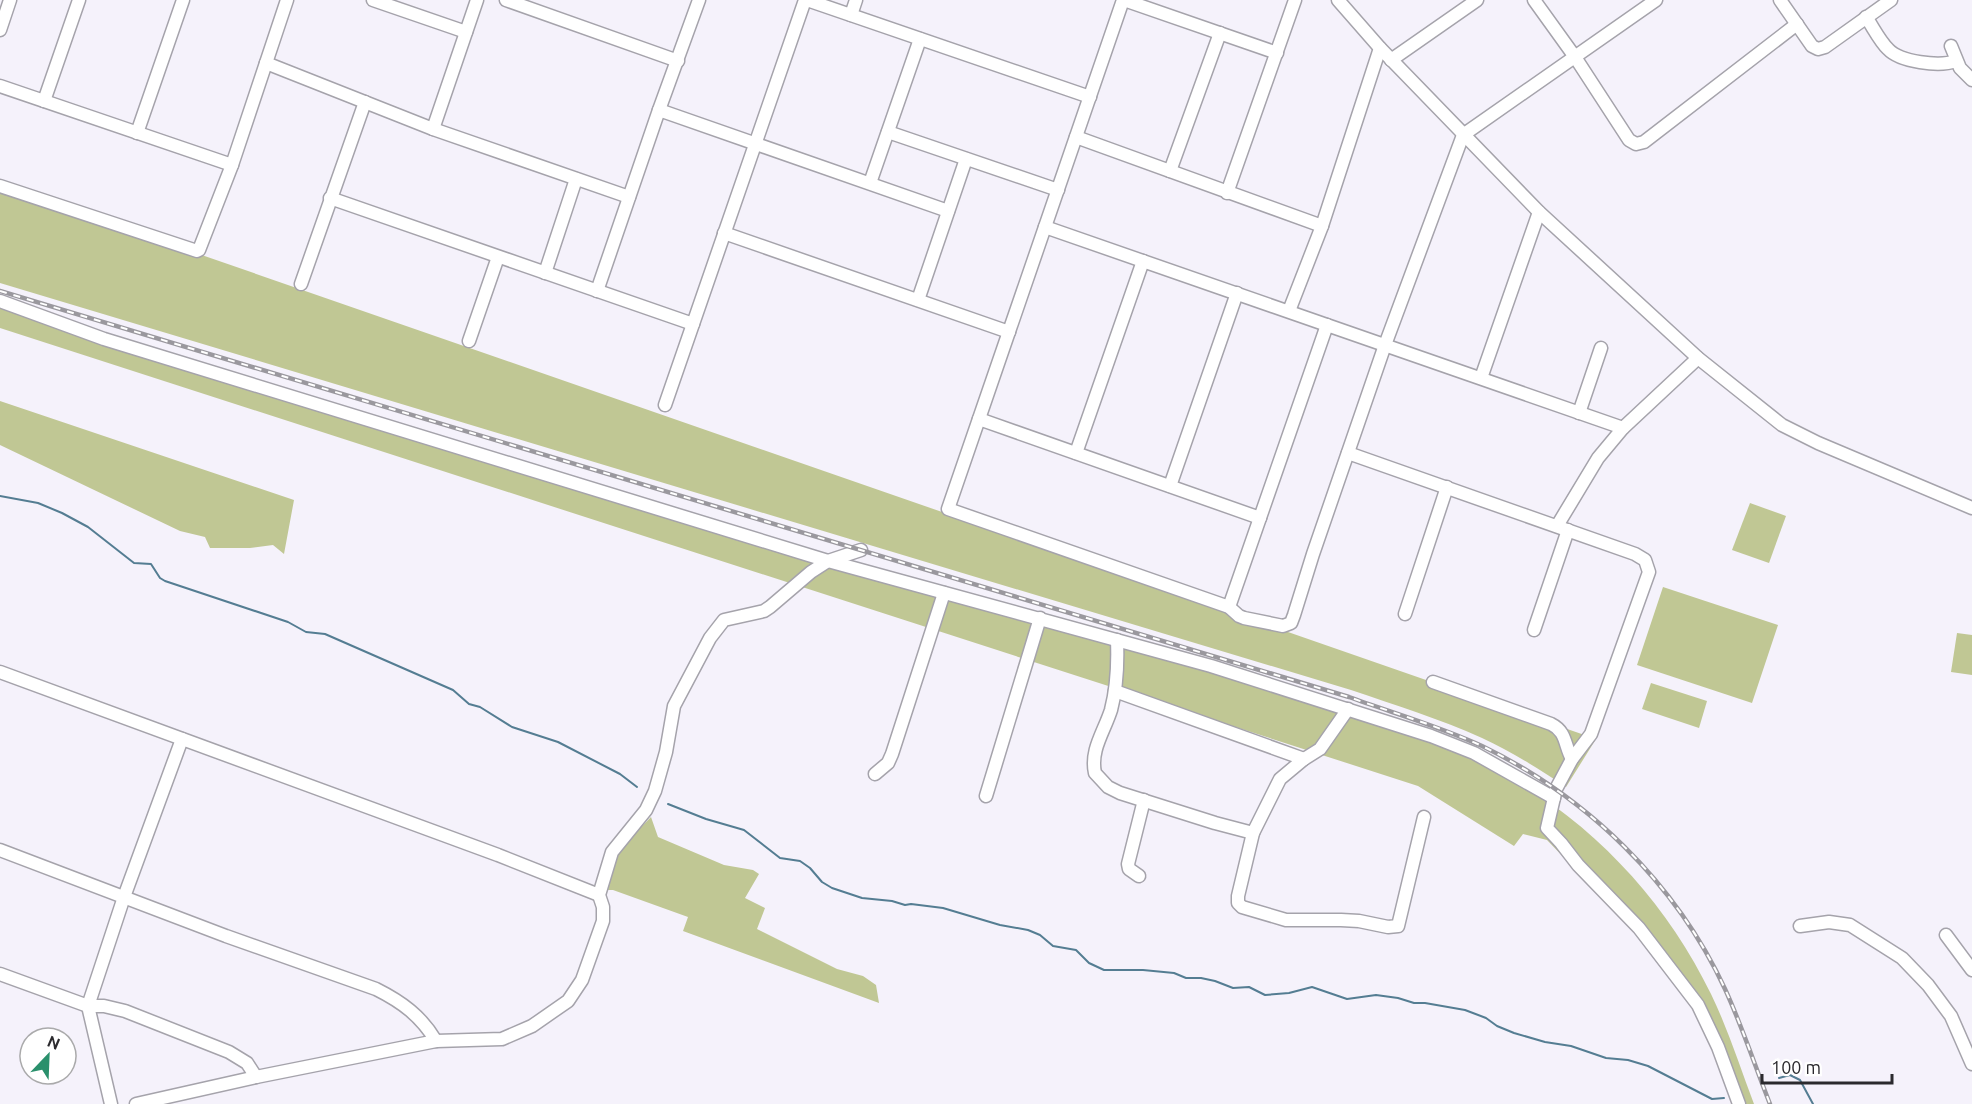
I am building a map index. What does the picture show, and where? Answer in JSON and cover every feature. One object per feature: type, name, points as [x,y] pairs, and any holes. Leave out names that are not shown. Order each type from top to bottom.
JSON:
[{"type":"street","points":[[0,30],[9,0]]},
{"type":"street","points":[[44,101],[79,0]]},
{"type":"street","points":[[137,133],[183,0]]},
{"type":"street","points":[[0,186],[197,251],[201,249],[232,165],[287,0]]},
{"type":"street","points":[[373,0],[466,32]]},
{"type":"street","points":[[433,129],[477,0]]},
{"type":"street","points":[[506,0],[678,61]]},
{"type":"street","points":[[597,291],[699,0]]},
{"type":"street","points":[[665,405],[806,0],[1090,97]]},
{"type":"street","points":[[851,15],[856,0]]},
{"type":"street","points":[[1277,53],[1124,0],[948,509],[1230,607],[1244,618],[1283,626],[1291,623],[1385,345],[1463,135],[1656,0]]},
{"type":"street","points":[[1227,193],[1295,0]]},
{"type":"street","points":[[1338,0],[1391,60],[1539,212],[1698,358],[1782,424],[1818,443],[1972,508]]},
{"type":"street","points":[[1391,60],[1478,0]]},
{"type":"street","points":[[1534,0],[1575,57],[1629,140],[1636,144],[1644,142],[1797,24]]},
{"type":"street","points":[[1780,0],[1812,46],[1818,49],[1825,47],[1891,0]]},
{"type":"street","points":[[1866,17],[1888,50],[1897,55],[1923,63],[1956,61]]},
{"type":"street","points":[[1170,171],[1220,33]]},
{"type":"street","points":[[870,183],[920,39]]},
{"type":"street","points":[[1951,46],[1956,61],[1972,81]]},
{"type":"street","points":[[1289,311],[1322,226],[1380,48]]},
{"type":"street","points":[[266,63],[433,129],[629,197]]},
{"type":"street","points":[[0,86],[232,165]]},
{"type":"street","points":[[301,284],[365,102]]},
{"type":"street","points":[[659,111],[948,211]]},
{"type":"street","points":[[888,132],[1058,190]]},
{"type":"street","points":[[1076,137],[1322,226]]},
{"type":"street","points":[[918,300],[966,159]]},
{"type":"street","points":[[545,273],[576,179]]},
{"type":"street","points":[[330,198],[693,324]]},
{"type":"street","points":[[1481,378],[1539,212]]},
{"type":"street","points":[[1045,227],[1623,428]]},
{"type":"street","points":[[724,233],[1009,332]]},
{"type":"street","points":[[469,341],[498,257]]},
{"type":"street","points":[[1076,453],[1143,261]]},
{"type":"street","points":[[1170,486],[1237,293]]},
{"type":"street","points":[[0,301],[114,342],[828,561],[1211,666],[1431,736],[1474,753],[1554,798]]},
{"type":"street","points":[[1230,607],[1328,325]]},
{"type":"street","points":[[1579,412],[1601,348]]},
{"type":"street","points":[[1534,630],[1563,528],[1598,458],[1623,428],[1698,358]]},
{"type":"street","points":[[979,419],[1260,518]]},
{"type":"street","points":[[1348,453],[1563,528],[1635,554],[1645,560],[1648,572],[1591,734],[1572,759],[1556,789],[1547,828],[1578,865],[1639,928],[1698,1005],[1718,1047],[1739,1104]]},
{"type":"street","points":[[1405,614],[1447,487]]},
{"type":"street","points":[[136,1104],[436,1041],[502,1040],[532,1026],[568,1001],[582,980],[603,921],[603,907],[599,895],[612,852],[646,810],[655,791],[666,752],[674,706],[710,638],[724,620],[733,616],[760,612],[770,607],[811,572],[828,561],[861,550]]},
{"type":"street","points":[[875,774],[888,763],[892,754],[944,593]]},
{"type":"street","points":[[986,796],[1040,618]]},
{"type":"street","points":[[1117,640],[1118,675],[1110,712],[1094,753],[1095,773],[1108,787],[1215,823],[1253,833]]},
{"type":"street","points":[[0,672],[498,855],[599,895]]},
{"type":"street","points":[[1433,682],[1559,728],[1572,759]]},
{"type":"street","points":[[1115,691],[1304,759]]},
{"type":"street","points":[[1348,710],[1320,749],[1280,779],[1253,833],[1238,903],[1242,907],[1286,920],[1350,920],[1388,927],[1398,926],[1424,817]]},
{"type":"street","points":[[111,1104],[88,1006],[124,897],[182,739]]},
{"type":"street","points":[[1139,876],[1129,869],[1128,864],[1144,800]]},
{"type":"street","points":[[0,850],[226,936],[376,989],[397,999],[413,1012],[426,1025],[436,1041]]},
{"type":"street","points":[[1800,926],[1829,922],[1850,925],[1902,958],[1928,985],[1951,1016],[1972,1064]]},
{"type":"street","points":[[1946,935],[1972,970]]},
{"type":"street","points":[[0,974],[88,1006],[104,1006],[125,1011],[229,1052],[247,1063],[256,1077]]},
{"type":"green space","points":[[0,185],[1596,739],[1566,787],[1482,738],[1434,718],[1351,690],[0,283]]},
{"type":"green space","points":[[0,303],[272,388],[1345,711],[1473,758],[1547,801],[1581,827],[1612,855],[1641,887],[1691,956],[1711,994],[1754,1104],[1735,1104],[1693,999],[1650,947],[1547,840],[1523,834],[1514,846],[1418,786],[0,328]]},
{"type":"green space","points":[[0,401],[294,500],[284,554],[273,545],[250,548],[210,548],[205,537],[180,531],[0,445]]},
{"type":"green space","points":[[1750,503],[1786,516],[1769,563],[1732,550]]},
{"type":"green space","points":[[1663,587],[1778,625],[1752,703],[1637,665]]},
{"type":"green space","points":[[1957,633],[1972,635],[1972,675],[1951,672]]},
{"type":"green space","points":[[1651,683],[1707,701],[1699,728],[1642,709]]},
{"type":"green space","points":[[651,817],[658,837],[724,865],[753,870],[759,874],[745,898],[765,908],[757,929],[837,969],[863,976],[876,985],[879,1003],[683,931],[688,917],[608,890],[616,853]]},
{"type":"waterway","points":[[0,496],[38,503],[62,513],[88,527],[134,563],[151,564],[160,578],[165,581],[288,622],[306,632],[325,634],[453,690],[469,704],[480,707],[512,727],[558,742],[620,774],[637,787]]},
{"type":"waterway","points":[[668,804],[706,819],[744,830],[780,858],[800,861],[810,868],[822,882],[832,888],[862,898],[943,908],[1000,925],[1028,930],[1040,935],[1053,946],[1076,950],[1089,963],[1104,970],[1174,973],[1186,978],[1215,981],[1233,988],[1249,987],[1265,995],[1289,993],[1312,987],[1347,999],[1376,995],[1465,1010],[1514,1033],[1545,1042],[1571,1046],[1606,1058],[1628,1060],[1648,1066],[1712,1099],[1724,1098]]},
{"type":"waterway","points":[[1779,1078],[1790,1075],[1800,1080],[1813,1104]]},
{"type":"railway","points":[[0,291],[1349,697],[1433,726],[1482,746],[1521,767],[1592,817],[1654,879],[1681,913],[1705,950],[1725,989],[1770,1104]]}]
